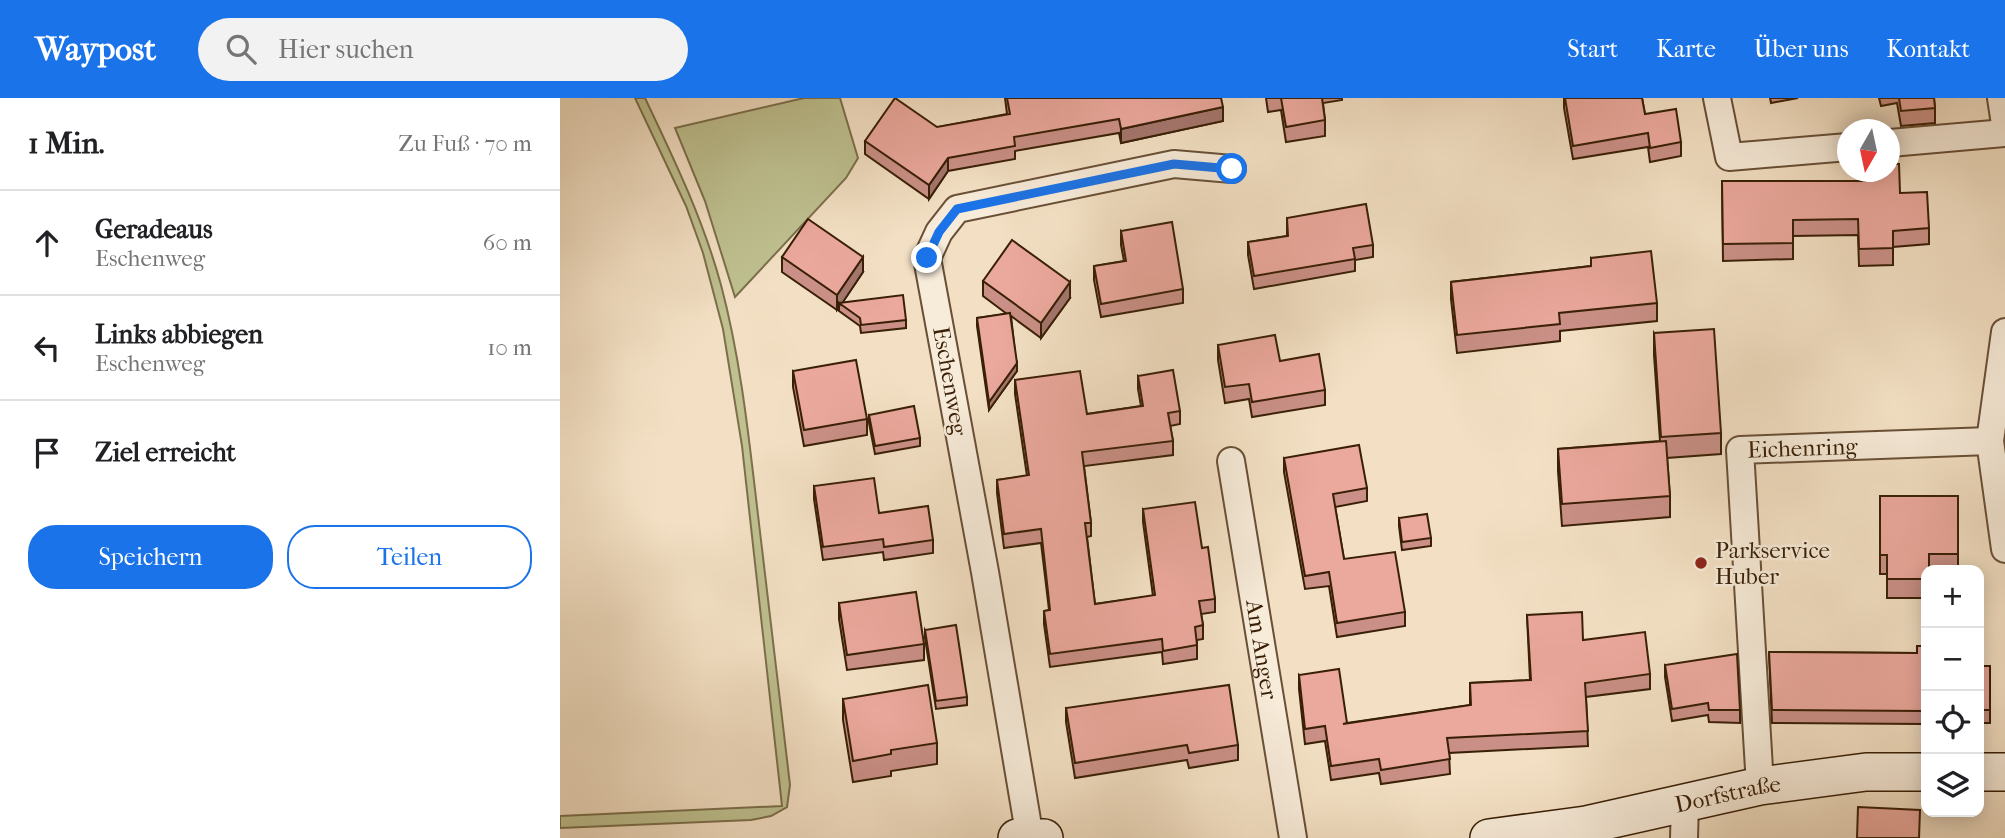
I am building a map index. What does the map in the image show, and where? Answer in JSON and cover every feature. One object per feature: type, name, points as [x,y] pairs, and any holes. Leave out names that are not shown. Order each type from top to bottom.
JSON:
[{"type":"street","points":[[1717,98],[1729,157],[1837,148]]},
{"type":"street","points":[[2001,98],[2005,124]]},
{"type":"street","points":[[1900,142],[2005,133]]},
{"type":"street","name":"Eschenweg","points":[[1030,838],[985,572],[927,258],[939,232],[957,209],[1174,164],[1232,169]]},
{"type":"street","points":[[2005,332],[1990,441],[2005,549]]},
{"type":"street","name":"Eichenring","points":[[1760,786],[1740,450],[1990,441]]},
{"type":"street","name":"Am Anger","points":[[1231,461],[1293,838]]},
{"type":"street","name":"Dorfstraße","points":[[1489,838],[1586,825],[1685,820],[1760,786],[1866,772],[1921,772]]},
{"type":"street","points":[[1984,772],[2005,772]]},
{"type":"street","points":[[1017,838],[1044,838]]},
{"type":"green space","points":[[635,98],[645,98],[687,190],[714,261],[728,313],[748,429],[790,785],[787,807],[771,816],[751,820],[560,828],[560,816],[782,806],[742,446],[723,329],[703,253],[686,206]]},
{"type":"green space","points":[[804,98],[840,98],[858,158],[846,178],[735,297],[705,201],[675,128]]},
{"type":"building","points":[[895,98],[937,127],[1010,114],[1007,98],[1221,98],[1223,107],[1121,129],[1119,119],[1014,137],[1015,146],[948,158],[929,185],[865,141]]},
{"type":"building","points":[[1281,98],[1322,98],[1325,120],[1286,127]]},
{"type":"building","points":[[1565,98],[1642,98],[1645,114],[1676,109],[1681,142],[1650,148],[1648,133],[1573,146]]},
{"type":"building","points":[[1899,98],[1934,98],[1935,108],[1901,111]]},
{"type":"building","points":[[1722,181],[1900,182],[1900,193],[1927,192],[1929,228],[1893,231],[1893,248],[1859,249],[1858,219],[1793,220],[1793,243],[1723,244]]},
{"type":"building","points":[[1366,204],[1373,245],[1353,248],[1355,259],[1254,276],[1248,242],[1288,236],[1287,218]]},
{"type":"building","points":[[808,219],[863,257],[837,295],[782,257]]},
{"type":"building","points":[[1172,222],[1183,289],[1101,304],[1094,266],[1126,261],[1121,231]]},
{"type":"building","points":[[1012,240],[1070,282],[1041,323],[983,281]]},
{"type":"building","points":[[1651,251],[1657,303],[1559,313],[1560,324],[1457,335],[1451,282],[1591,266],[1591,258]]},
{"type":"building","points":[[903,295],[906,320],[861,325],[860,318],[839,303]]},
{"type":"building","points":[[1010,313],[1017,363],[989,402],[977,318]]},
{"type":"building","points":[[1714,329],[1721,433],[1661,437],[1654,333]]},
{"type":"building","points":[[1275,335],[1280,361],[1319,354],[1325,390],[1252,402],[1249,384],[1225,387],[1218,345]]},
{"type":"building","points":[[856,360],[867,419],[804,430],[793,371]]},
{"type":"building","points":[[1173,370],[1180,411],[1168,413],[1173,441],[1082,452],[1091,523],[1085,523],[1095,604],[1155,595],[1143,509],[1195,502],[1202,548],[1208,547],[1215,599],[1199,601],[1203,625],[1195,627],[1197,645],[1163,651],[1162,639],[1050,654],[1044,611],[1050,610],[1041,529],[1004,534],[997,480],[1029,475],[1015,380],[1080,371],[1087,414],[1143,406],[1138,376]]},
{"type":"building","points":[[914,406],[920,438],[875,446],[869,415]]},
{"type":"building","points":[[1666,441],[1670,496],[1562,504],[1558,449]]},
{"type":"building","points":[[1359,445],[1367,488],[1333,494],[1344,559],[1395,552],[1405,612],[1337,623],[1329,572],[1305,576],[1284,458]]},
{"type":"building","points":[[874,478],[879,513],[928,506],[933,540],[884,547],[883,539],[823,547],[814,486]]},
{"type":"building","points":[[1880,496],[1958,496],[1958,554],[1929,554],[1929,565],[1921,565],[1921,579],[1887,579],[1887,555],[1880,555]]},
{"type":"building","points":[[1427,514],[1431,538],[1402,542],[1399,518]]},
{"type":"building","points":[[916,592],[924,644],[847,655],[839,603]]},
{"type":"building","points":[[1582,612],[1583,640],[1645,632],[1650,674],[1585,683],[1588,731],[1447,738],[1450,759],[1381,770],[1379,759],[1331,766],[1325,726],[1305,729],[1299,675],[1339,669],[1347,723],[1343,724],[1471,705],[1470,683],[1531,680],[1527,615]]},
{"type":"building","points":[[956,625],[967,697],[936,701],[925,630]]},
{"type":"building","points":[[1917,646],[1921,646],[1921,711],[1772,710],[1769,652],[1917,653]]},
{"type":"building","points":[[1737,654],[1740,710],[1709,710],[1708,703],[1672,709],[1665,665]]},
{"type":"building","points":[[1984,666],[1990,666],[1990,710],[1984,710]]},
{"type":"building","points":[[928,685],[937,743],[891,750],[891,754],[853,761],[843,699]]},
{"type":"building","points":[[1229,685],[1238,745],[1189,753],[1187,745],[1075,763],[1066,708]]},
{"type":"building","points":[[1858,807],[1920,810],[1919,838],[1857,838]]},
{"type":"place","name":"Parkservice Huber","points":[[1701,563]]},
{"type":"route","points":[[927,258],[939,232],[957,209],[1174,164],[1232,169]]}]
